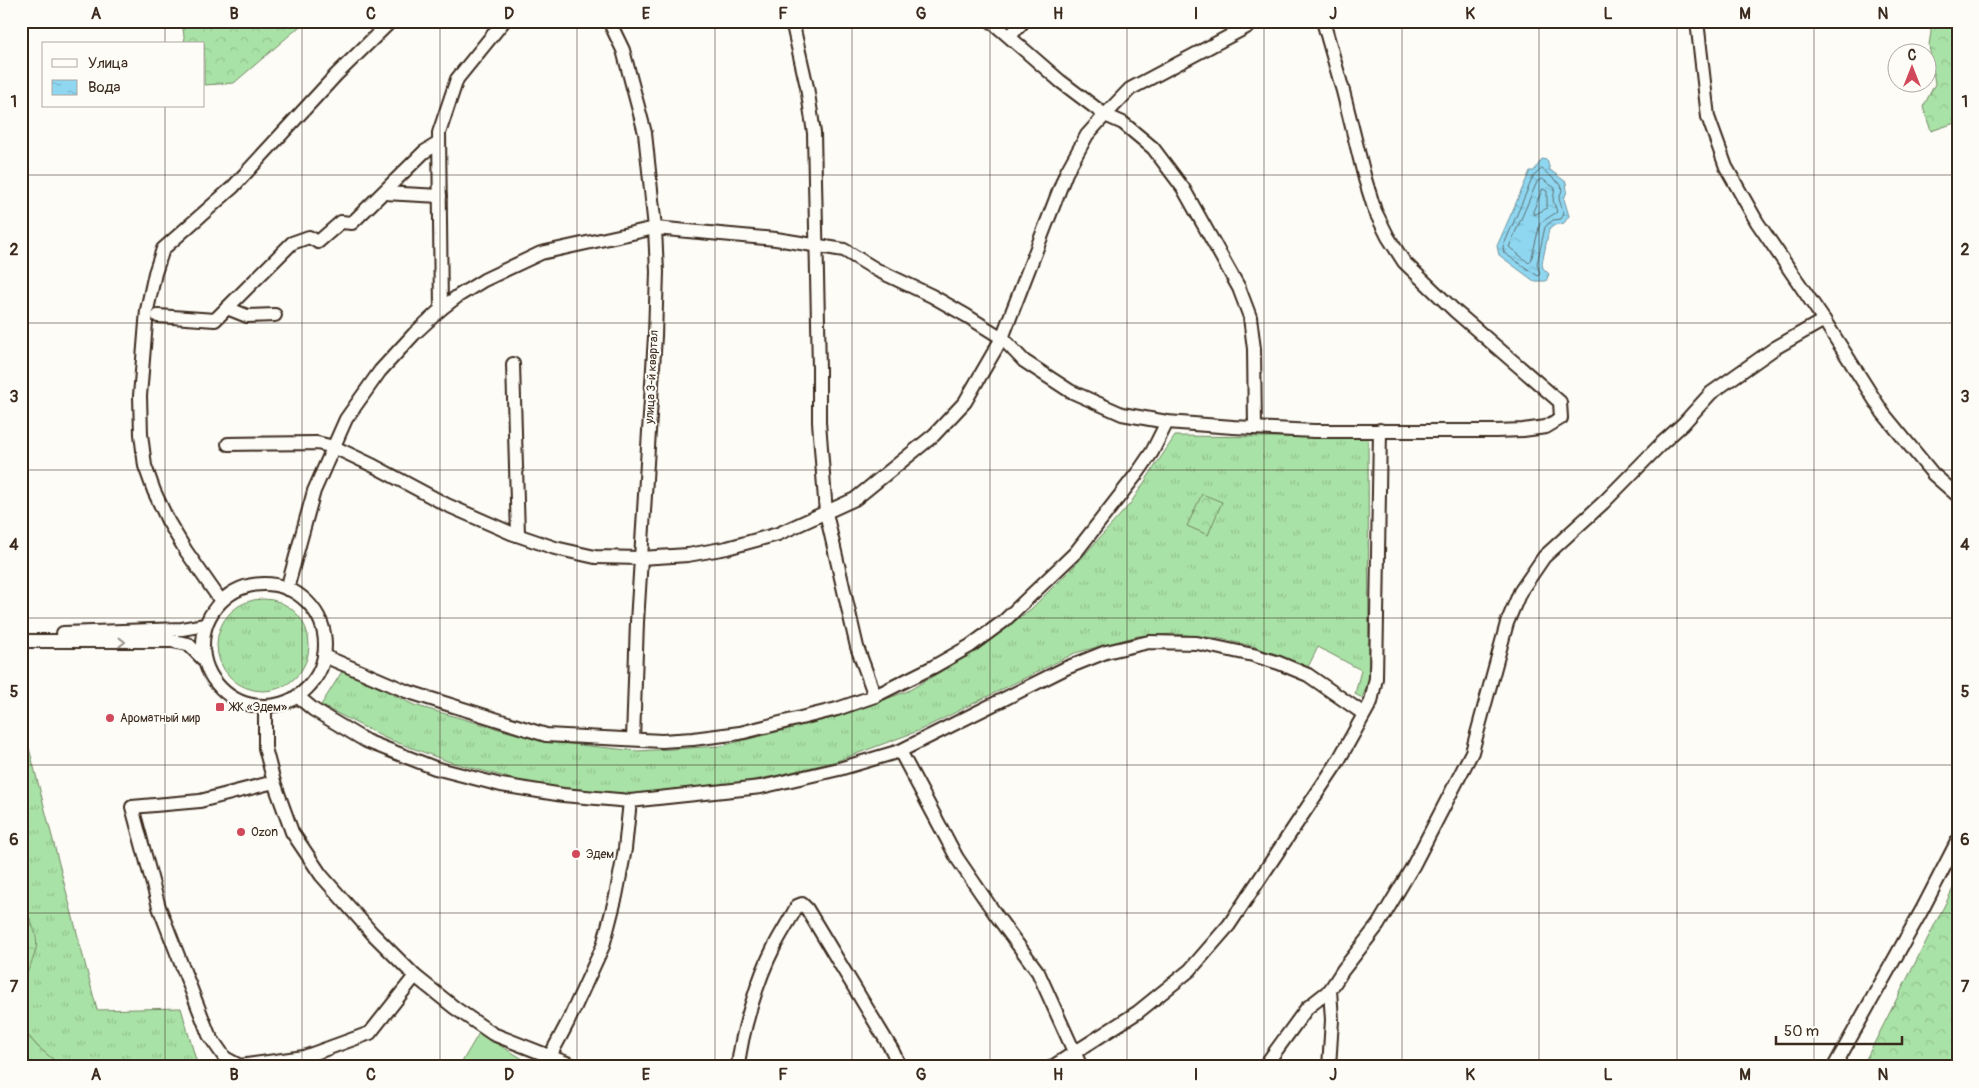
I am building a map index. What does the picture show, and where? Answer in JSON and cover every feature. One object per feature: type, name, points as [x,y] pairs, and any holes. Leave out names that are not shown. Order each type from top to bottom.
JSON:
[{"type":"street","points":[[220,601],[168,521],[145,466],[141,434],[140,396],[147,310],[155,273],[163,249],[233,187],[336,76],[391,21]]},
{"type":"street","points":[[441,309],[438,133],[457,79],[504,21]]},
{"type":"street","name":"улица 3-й квартал","points":[[609,21],[623,50],[645,133],[655,228],[655,336],[641,558],[633,739]]},
{"type":"street","points":[[792,21],[808,87],[814,133],[819,422],[826,514],[857,648],[875,696]]},
{"type":"street","points":[[991,21],[1060,81],[1105,115],[1123,123],[1153,148],[1183,188],[1239,288],[1250,317],[1254,349],[1256,427]]},
{"type":"street","points":[[1010,36],[1024,21]]},
{"type":"street","points":[[228,444],[317,443],[334,447],[447,505],[518,535],[555,548],[596,557],[641,558],[688,555],[727,548],[778,534],[826,514],[855,498],[934,435],[965,402],[1002,338],[1066,173],[1087,135],[1105,115],[1130,89],[1258,21]]},
{"type":"street","points":[[287,589],[314,492],[346,419],[380,371],[441,309],[484,280],[541,253],[655,228],[730,234],[844,250],[877,270],[932,296],[967,316],[1002,338],[1024,361],[1070,390],[1122,414],[1167,422],[1314,431],[1496,431],[1546,427],[1560,418],[1560,402],[1404,262],[1388,237],[1376,212],[1365,179],[1323,21]]},
{"type":"street","points":[[1697,21],[1708,117],[1726,167],[1757,222],[1824,320],[1883,413],[1933,474],[1958,496]]},
{"type":"street","points":[[158,316],[214,320],[292,243],[309,237],[318,242],[340,222],[352,223],[424,152],[439,143]]},
{"type":"street","points":[[384,192],[440,196]]},
{"type":"street","points":[[227,308],[247,316],[275,315]]},
{"type":"street","points":[[1264,1067],[1307,1008],[1330,990],[1342,970],[1378,925],[1413,866],[1472,752],[1507,623],[1520,592],[1544,557],[1604,502],[1683,424],[1711,392],[1775,348],[1824,320]]},
{"type":"street","points":[[513,364],[518,535]]},
{"type":"street","points":[[324,656],[406,691],[546,735],[662,741],[740,733],[786,722],[875,696],[970,646],[1004,621],[1076,552],[1109,512],[1152,452],[1167,422]]},
{"type":"street","points":[[1052,1067],[1138,1012],[1190,970],[1229,925],[1338,763],[1371,702],[1376,678],[1380,430]]},
{"type":"street","points":[[261,583],[287,589],[304,598],[322,623],[326,645],[323,665],[308,689],[283,703],[265,706],[244,704],[227,696],[210,676],[202,648],[205,625],[220,601],[239,588],[261,583]]},
{"type":"street","points":[[21,632],[31,634],[172,630],[205,625]]},
{"type":"street","points":[[21,641],[172,641],[188,644],[206,662]]},
{"type":"street","points":[[297,696],[314,710],[366,740],[435,768],[501,785],[563,795],[630,801],[761,787],[822,773],[900,751],[1066,668],[1106,652],[1149,642],[1197,643],[1253,654],[1308,675],[1364,714]]},
{"type":"street","points":[[265,706],[265,748],[274,782],[292,832],[321,875],[372,934],[415,976],[455,1008],[493,1034],[546,1062],[577,1067]]},
{"type":"street","points":[[900,751],[957,858],[1038,972],[1082,1067]]},
{"type":"street","points":[[274,782],[200,801],[132,807],[159,907],[209,1035],[224,1058],[240,1066],[304,1057],[370,1033],[415,976]]},
{"type":"street","points":[[546,1062],[586,984],[603,946],[616,896],[625,849],[630,801]]},
{"type":"street","points":[[1834,1067],[1923,908],[1958,840]]},
{"type":"street","points":[[738,1067],[739,1055],[752,1004],[773,948],[797,906],[802,904],[807,909],[856,990],[900,1067]]},
{"type":"street","points":[[1329,1067],[1332,1020],[1330,990]]},
{"type":"green space","points":[[182,21],[306,21],[234,83],[205,85],[205,42],[185,42]]},
{"type":"green space","points":[[1930,21],[1958,21],[1958,122],[1931,131],[1923,107],[1931,92],[1936,92],[1936,42],[1929,42]]},
{"type":"green space","points":[[1175,436],[1368,438],[1369,681],[1362,698],[1355,694],[1361,670],[1318,647],[1307,669],[1256,647],[1216,638],[1173,634],[1138,636],[1075,653],[918,731],[837,761],[734,784],[650,794],[613,793],[535,785],[450,762],[385,738],[321,705],[343,670],[414,705],[541,741],[638,751],[721,746],[836,717],[908,691],[979,649],[1031,609],[1077,563],[1130,504]]},
{"type":"green space","points":[[1202,494],[1222,502],[1208,535],[1187,526]]},
{"type":"green space","points":[[263,599],[281,602],[296,612],[306,627],[309,645],[306,663],[296,678],[281,688],[263,691],[245,688],[230,678],[220,663],[217,645],[220,627],[230,612],[245,602]]},
{"type":"green space","points":[[21,746],[29,748],[97,1010],[181,1008],[198,1067],[62,1067],[37,1046],[21,1027],[21,989],[32,922],[21,905]]},
{"type":"green space","points":[[1958,879],[1958,1046],[1947,1067],[1862,1067]]},
{"type":"green space","points":[[21,905],[33,926],[37,943],[22,990]]},
{"type":"green space","points":[[21,1027],[37,1046],[62,1067],[21,1067]]},
{"type":"green space","points":[[479,1033],[523,1059],[519,1067],[459,1067]]},
{"type":"green space","points":[[1958,1046],[1958,1067],[1947,1067]]},
{"type":"water","points":[[1542,159],[1547,160],[1550,170],[1566,182],[1567,191],[1564,199],[1569,216],[1564,223],[1549,229],[1542,264],[1549,274],[1546,281],[1534,281],[1499,255],[1497,246],[1530,171],[1534,171]]},
{"type":"place","name":"ЖК «Эдем»","points":[[220,707]]},
{"type":"place","name":"Ароматный мир","points":[[110,718]]},
{"type":"place","name":"Ozon","points":[[241,832]]},
{"type":"place","name":"Эдем","points":[[576,854]]}]
